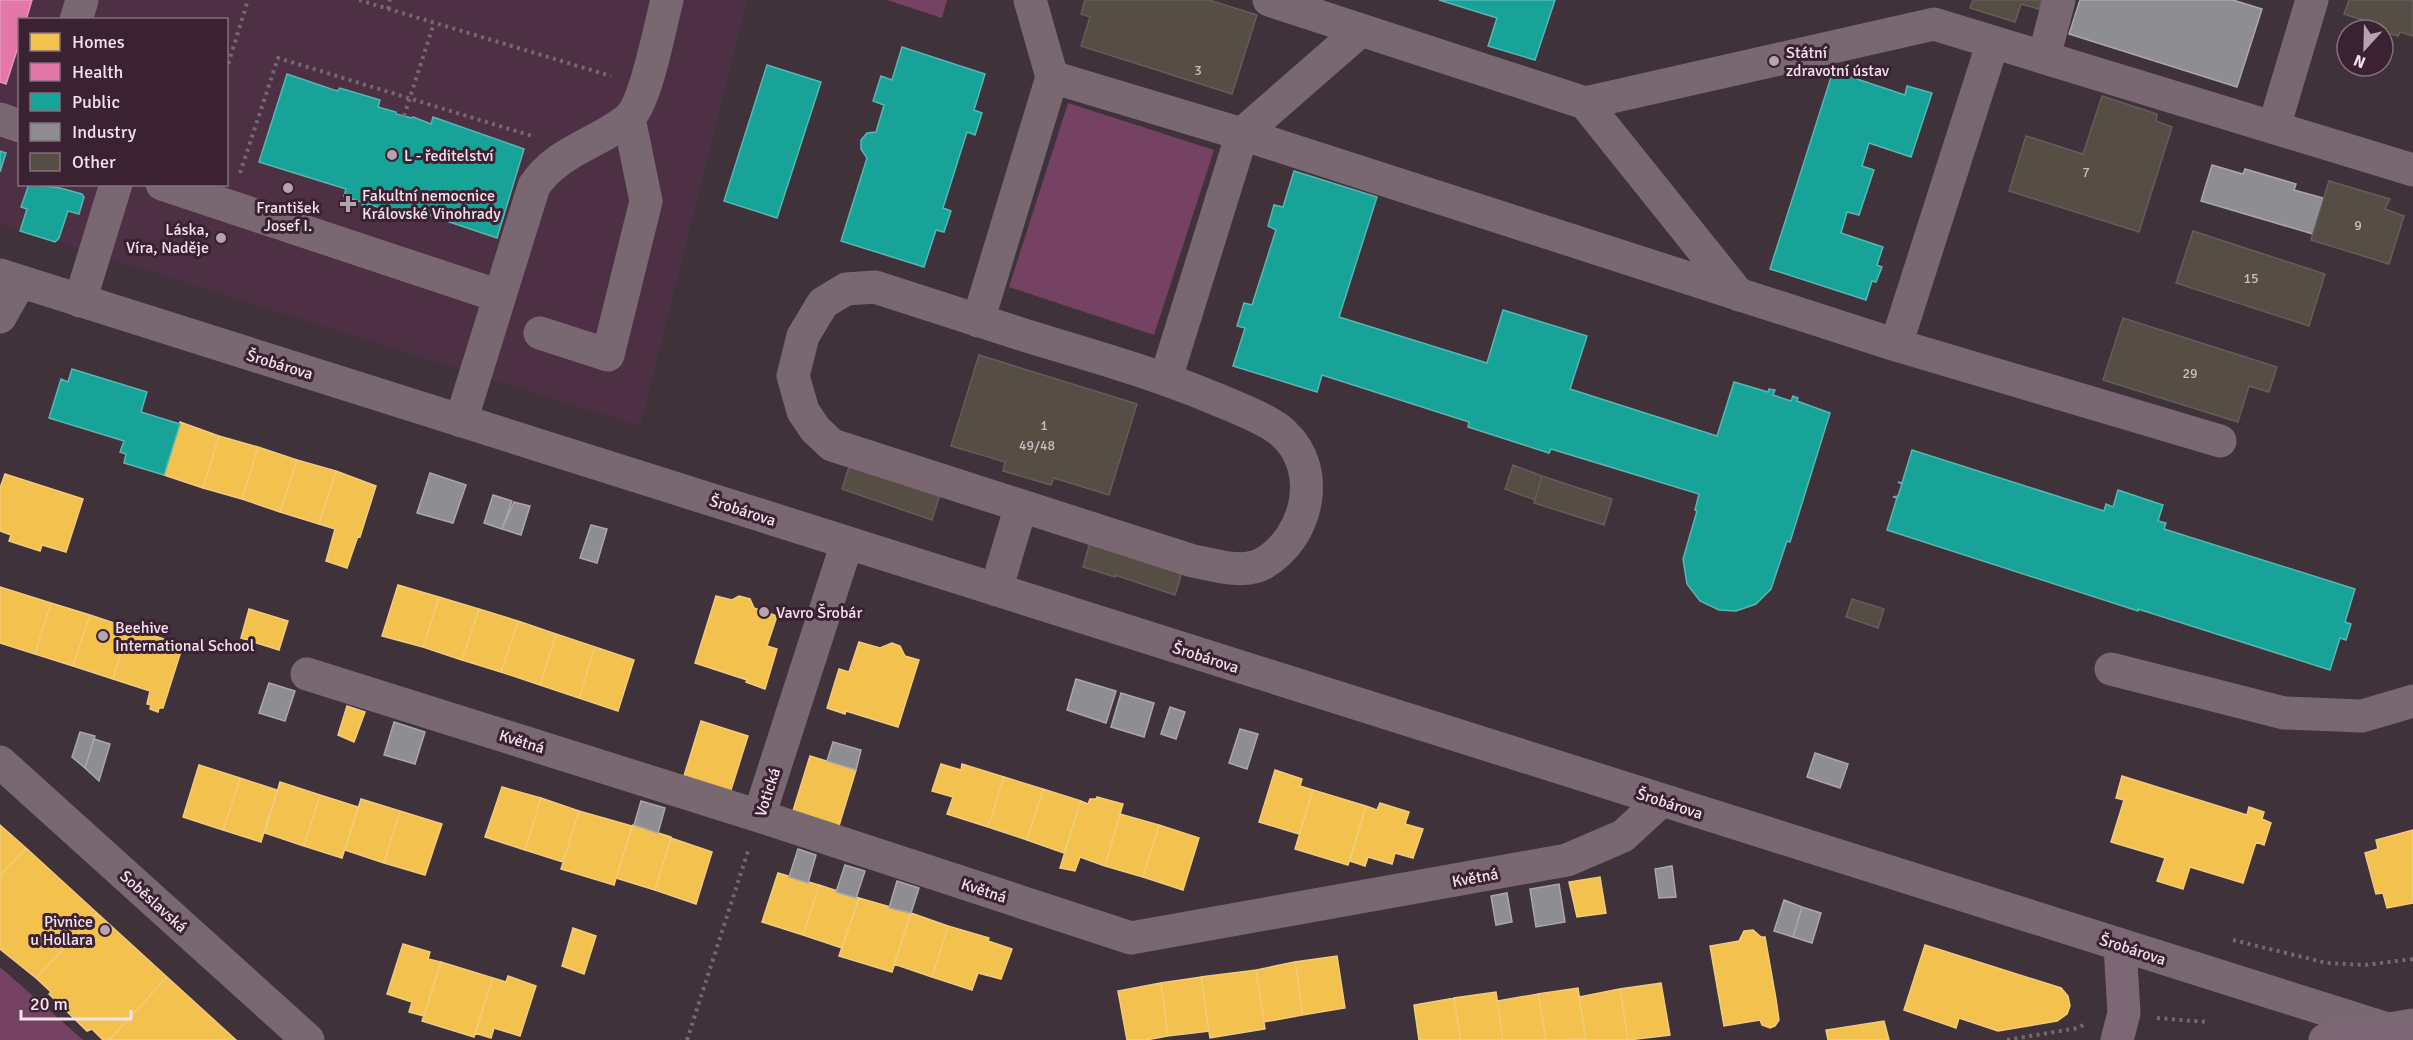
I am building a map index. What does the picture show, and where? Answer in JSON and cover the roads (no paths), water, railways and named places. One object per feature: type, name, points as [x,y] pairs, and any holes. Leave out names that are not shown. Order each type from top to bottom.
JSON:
[{"type":"main road","points":[[2117,1040],[2124,1013],[2120,945]]},
{"type":"main road","points":[[2325,1040],[2404,1030]]},
{"type":"street","points":[[77,18],[82,0]]},
{"type":"street","points":[[461,421],[534,186],[543,172],[555,162],[629,118],[639,102],[644,87],[667,0]]},
{"type":"street","points":[[978,321],[1052,77],[1030,0]]},
{"type":"street","points":[[1269,0],[1354,18],[1585,103],[1739,295]]},
{"type":"street","points":[[2044,57],[2059,0]]},
{"type":"street","points":[[2274,128],[2312,0]]},
{"type":"street","points":[[1166,378],[1242,134],[1354,18]]},
{"type":"street","points":[[1585,103],[1934,24],[2413,170]]},
{"type":"street","points":[[1896,345],[1994,42]]},
{"type":"street","points":[[1052,77],[1242,134],[1896,345],[2220,441]]},
{"type":"street","points":[[540,333],[608,355],[646,201],[629,118]]},
{"type":"street","points":[[0,119],[18,125]]},
{"type":"street","points":[[80,301],[115,186]]},
{"type":"street","points":[[168,186],[499,296]]},
{"type":"street","points":[[0,316],[10,279]]},
{"type":"street","name":"Šrobárova","points":[[10,279],[2120,945],[2404,1030]]},
{"type":"street","points":[[875,286],[978,321],[1166,378],[1266,423],[1284,433],[1293,444],[1305,469],[1308,493],[1302,516],[1293,536],[1264,563],[1246,568],[1193,561],[832,445],[815,429],[803,411],[793,376],[803,336],[823,303],[846,289],[875,286]]},
{"type":"street","points":[[996,590],[1021,506]]},
{"type":"street","name":"Votická","points":[[759,816],[848,543]]},
{"type":"street","points":[[2111,669],[2284,713],[2362,716],[2413,701]]},
{"type":"street","name":"Květná","points":[[307,674],[759,816],[1131,938],[1567,860],[1623,836],[1662,800]]},
{"type":"street","name":"Soběslavská","points":[[0,762],[308,1040]]},
{"type":"place","name":"Státní zdravotní ústav","points":[[1774,61]]},
{"type":"place","name":"L - ředitelství","points":[[392,155]]},
{"type":"place","name":"František Josef I.","points":[[288,188]]},
{"type":"place","name":"Fakultní nemocnice Královské Vinohrady","points":[[348,204]]},
{"type":"place","name":"Láska, Víra, Naděje","points":[[221,238]]},
{"type":"place","name":"Vavro Šrobár","points":[[764,612]]},
{"type":"place","name":"Beehive International School","points":[[103,636]]},
{"type":"place","name":"Pivnice u Hollara","points":[[105,930]]}]
